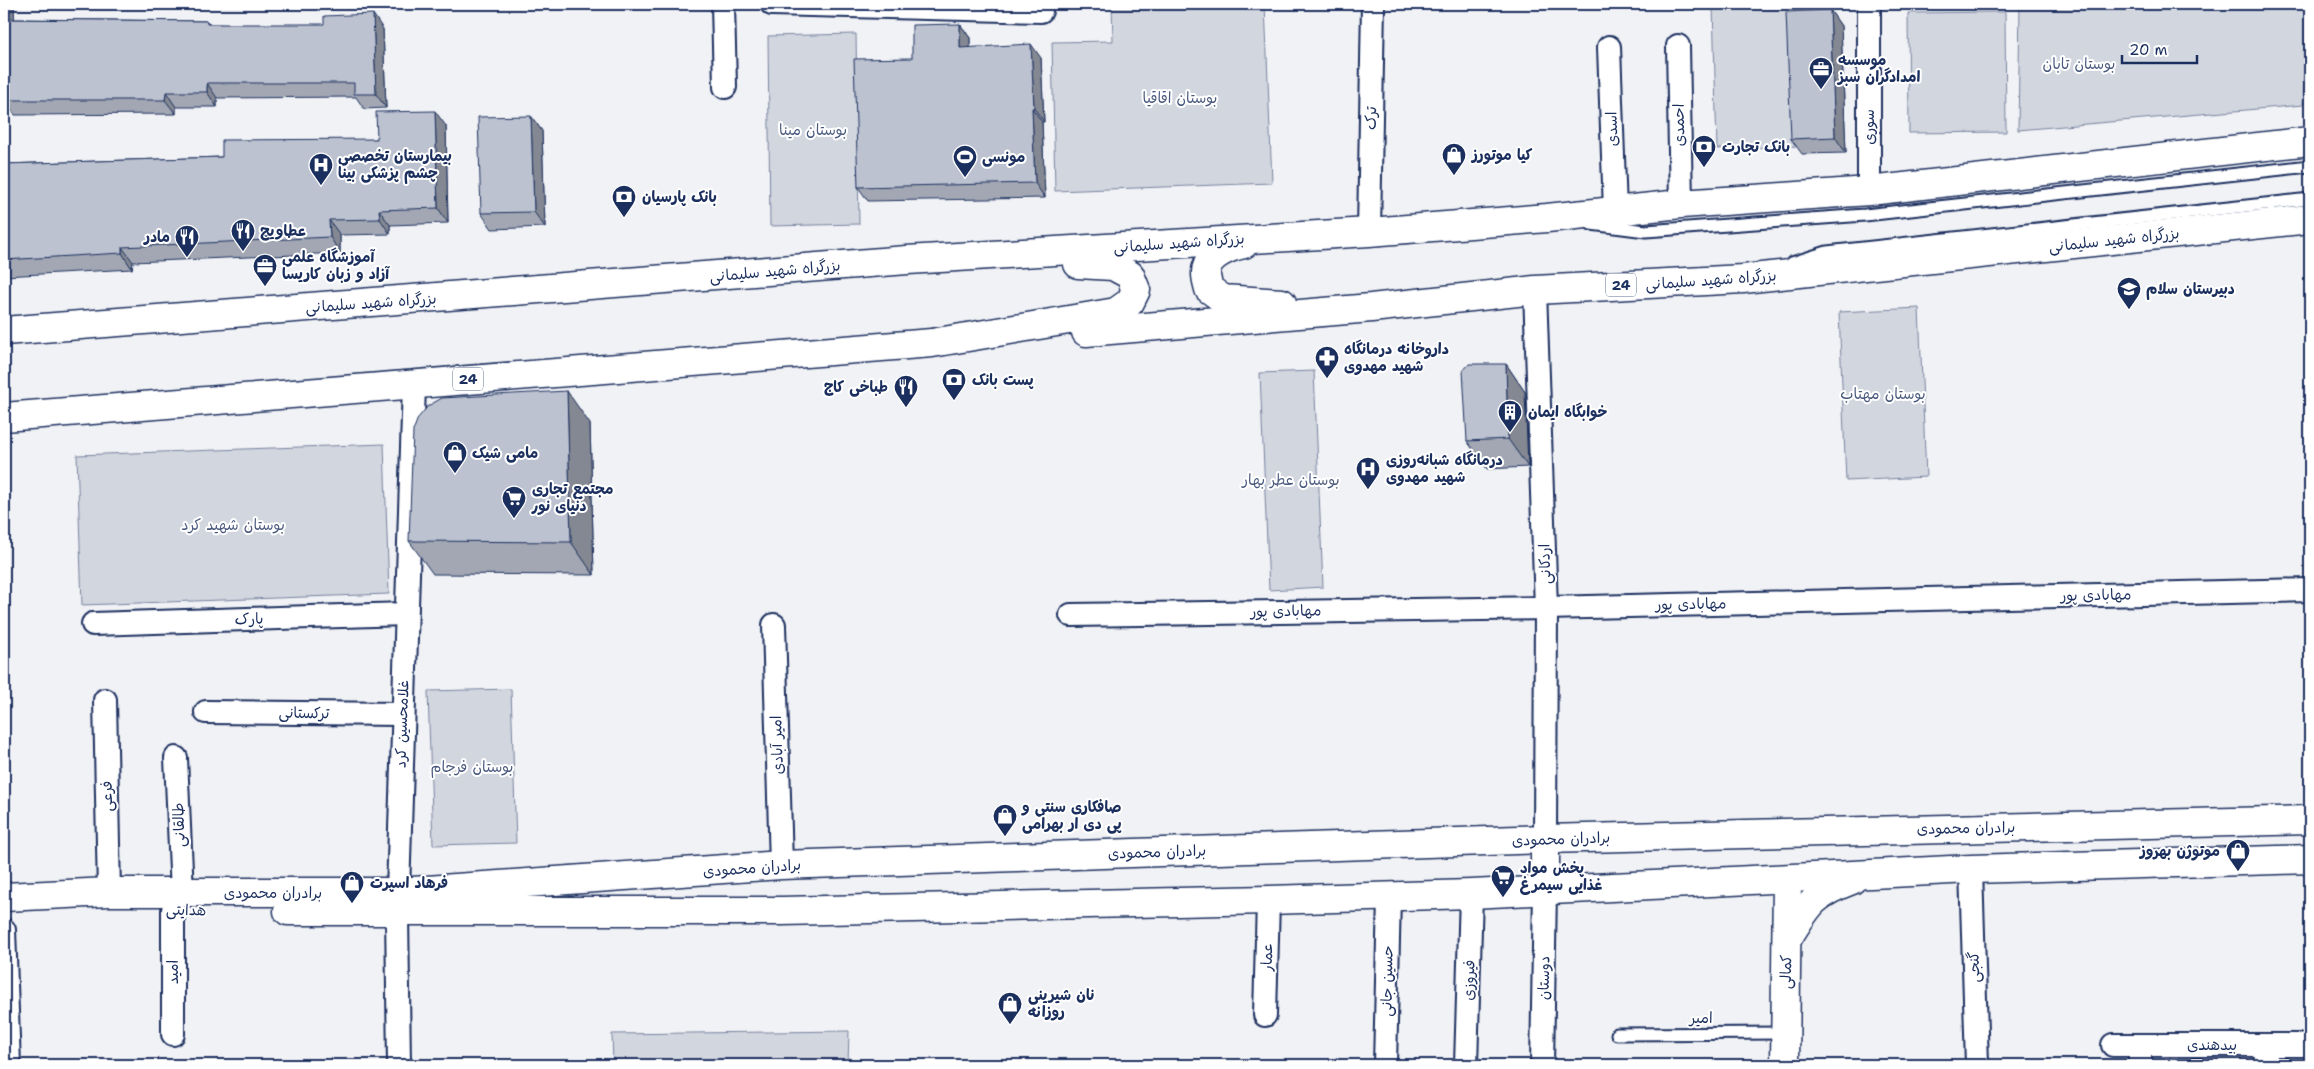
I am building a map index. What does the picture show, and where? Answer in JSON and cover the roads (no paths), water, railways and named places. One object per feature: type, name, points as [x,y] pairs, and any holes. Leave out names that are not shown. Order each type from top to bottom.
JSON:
[{"type":"main road","name":"بزرگراه شهید سلیمانی","points":[[4,331],[907,260],[1369,232],[1547,218],[1680,204],[1869,190],[2310,141]]},
{"type":"main road","name":"بزرگراه شهید سلیمانی","points":[[932,343],[1182,326],[1535,290],[1743,279],[2310,220]]},
{"type":"main road","points":[[1369,232],[1281,237],[1232,246],[1212,258],[1205,272],[1209,290],[1223,299],[1371,308]]},
{"type":"main road","points":[[907,260],[1113,266],[1130,275],[1136,290],[1130,302],[1116,312],[932,343]]},
{"type":"main road","name":"24","points":[[4,417],[932,343]]},
{"type":"main road","name":"برادران محمودی","points":[[398,902],[780,865],[1545,839],[2310,820]]},
{"type":"main road","points":[[1545,839],[1545,890]]},
{"type":"main road","points":[[398,902],[782,911],[1389,897],[1787,879],[1971,868],[2310,860]]},
{"type":"main road","points":[[1787,939],[1811,901],[1832,887],[1870,874]]},
{"type":"main road","name":"کمالی","points":[[1785,1065],[1787,879]]},
{"type":"main road","points":[[4,897],[109,892],[178,901]]},
{"type":"main road","name":"هدایتی","points":[[4,913],[178,901],[398,902]]},
{"type":"street","points":[[723,4],[725,87]]},
{"type":"street","points":[[772,4],[1041,11]]},
{"type":"street","name":"ترک","points":[[1369,232],[1373,4]]},
{"type":"street","name":"سوری","points":[[1869,4],[1869,190]]},
{"type":"street","name":"احمدی","points":[[1678,46],[1680,204]]},
{"type":"street","name":"اسدی","points":[[1609,47],[1615,212]]},
{"type":"street","name":"اردکانی","points":[[1535,290],[1546,608],[1545,839]]},
{"type":"street","name":"غلامحسین کرد","points":[[399,1065],[398,902],[402,714],[414,384]]},
{"type":"street","name":"مهابادی پور","points":[[1071,615],[1546,608],[2310,590]]},
{"type":"street","name":"پارک","points":[[93,624],[405,614]]},
{"type":"street","name":"امیر آبادی","points":[[774,625],[780,865]]},
{"type":"street","name":"فرعی","points":[[105,700],[109,892]]},
{"type":"street","name":"ترکستانی","points":[[206,712],[402,714]]},
{"type":"street","name":"طالقانی","points":[[176,758],[178,901]]},
{"type":"street","name":"گنجی","points":[[1971,868],[1977,1065]]},
{"type":"street","name":"دوستان","points":[[1542,1065],[1545,890]]},
{"type":"street","name":"فیروزی","points":[[1466,1065],[1471,894]]},
{"type":"street","name":"حسین جانی","points":[[1385,1065],[1389,897]]},
{"type":"street","name":"عمار","points":[[1265,1015],[1268,900]]},
{"type":"street","name":"امید","points":[[173,1034],[178,901]]},
{"type":"street","points":[[4,930],[9,1065]]},
{"type":"street","name":"بیدهندی","points":[[2113,1045],[2140,1055],[2266,1055],[2310,1045]]},
{"type":"lane","points":[[1547,218],[1646,232],[1865,215],[2310,166]]},
{"type":"lane","points":[[1743,279],[1827,252],[2310,199]]},
{"type":"lane","name":"امیر","points":[[1617,1034],[1785,1032]]},
{"type":"place","name":"موسسه امدادگران سبز","points":[[1821,90]]},
{"type":"place","name":"بانک تجارت","points":[[1704,168]]},
{"type":"place","name":"کیا موتورز","points":[[1454,176]]},
{"type":"place","name":"مونسی","points":[[965,178]]},
{"type":"place","name":"بیمارستان تخصصی چشم پزشکی بینا","points":[[321,186]]},
{"type":"place","name":"بانک پارسیان","points":[[624,218]]},
{"type":"place","name":"عطاویچ","points":[[243,252]]},
{"type":"place","name":"مادر","points":[[187,258]]},
{"type":"place","name":"آموزشگاه علمی آزاد و زبان کاریسا","points":[[265,287]]},
{"type":"place","name":"دبیرستان سلام","points":[[2129,310]]},
{"type":"place","name":"داروخانه درمانگاه شهید مهدوی","points":[[1327,379]]},
{"type":"place","name":"پست بانک","points":[[954,401]]},
{"type":"place","name":"طباخی کاج","points":[[906,408]]},
{"type":"place","name":"خوابگاه ایمان","points":[[1510,433]]},
{"type":"place","name":"مامی شیک","points":[[455,474]]},
{"type":"place","name":"درمانگاه شبانه‌روزی شهید مهدوی","points":[[1368,490]]},
{"type":"place","name":"مجتمع تجاری دنیای نور","points":[[514,519]]},
{"type":"place","name":"صافکاری سنتی و پی دی ار بهرامی","points":[[1005,837]]},
{"type":"place","name":"موتوژن بهروز","points":[[2238,872]]},
{"type":"place","name":"پخش مواد غذایی سیمرغ","points":[[1503,898]]},
{"type":"place","name":"فرهاد اسپرت","points":[[352,904]]},
{"type":"place","name":"نان شیرینی روزانه","points":[[1010,1025]]},
{"type":"park label","name":"بوستان تابان","points":[[2079,64]]},
{"type":"park label","name":"بوستان اقاقیا","points":[[1180,98]]},
{"type":"park label","name":"بوستان مینا","points":[[813,130]]},
{"type":"park label","name":"بوستان مهتاب","points":[[1883,394]]},
{"type":"park label","name":"بوستان عطر بهار","points":[[1291,480]]},
{"type":"park label","name":"بوستان شهید کرد","points":[[233,525]]},
{"type":"park label","name":"بوستان فرجام","points":[[472,767]]}]
